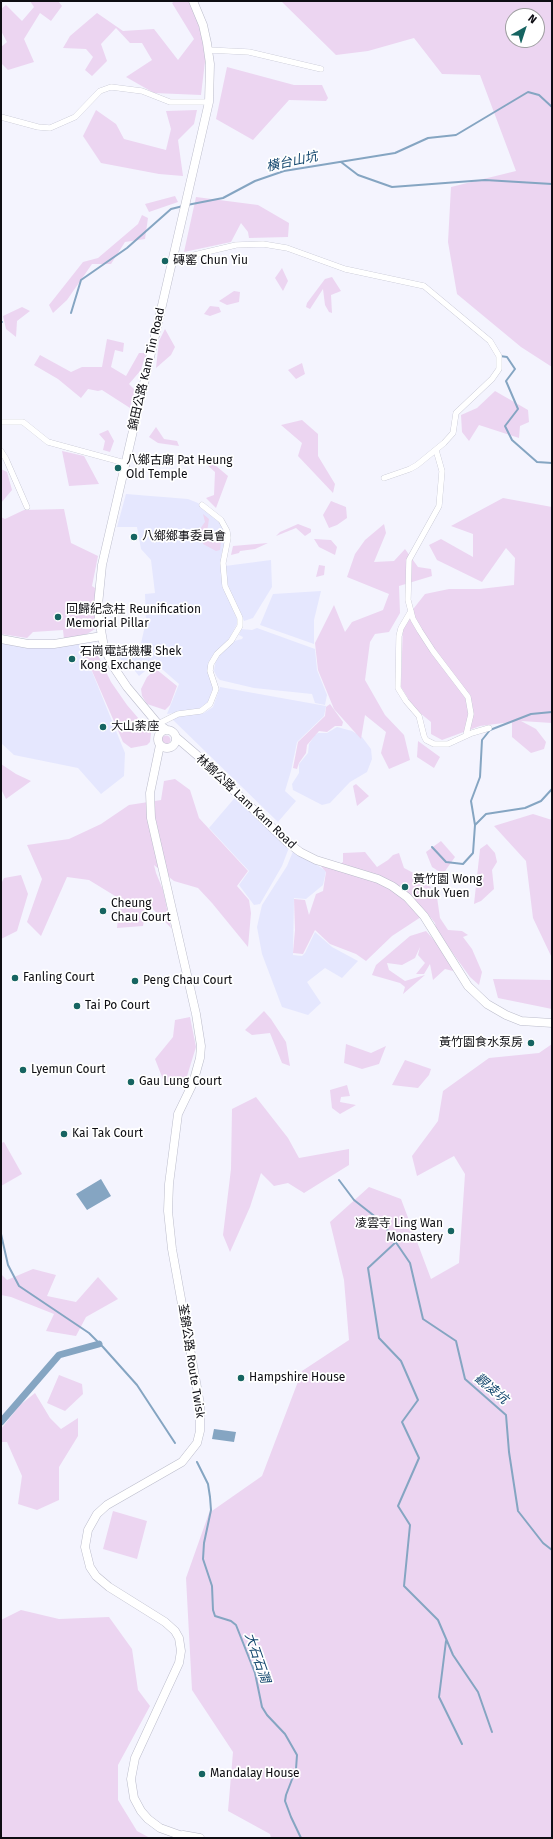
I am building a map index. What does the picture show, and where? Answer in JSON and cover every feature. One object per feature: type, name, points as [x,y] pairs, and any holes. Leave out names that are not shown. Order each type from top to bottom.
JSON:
[{"type":"main road","name":"錦田公路 Kam Tin Road","points":[[164,732],[120,679],[108,656],[102,636],[98,612],[101,574],[125,463],[209,102],[210,78],[208,50],[203,26],[193,1]]},
{"type":"main road","points":[[1,639],[44,645],[102,636]]},
{"type":"main road","points":[[164,732],[173,732],[176,741],[172,748],[163,747],[158,739],[164,732]]},
{"type":"main road","name":"林錦公路 Lam Kam Road","points":[[176,741],[186,746],[198,756],[287,842],[300,852],[316,860],[378,879],[403,893],[424,916],[468,986],[487,1004],[506,1015],[521,1021],[552,1023]]},
{"type":"main road","name":"荃錦公路 Route Twisk","points":[[163,747],[158,757],[150,793],[151,818],[194,1005],[201,1046],[197,1070],[178,1114],[169,1184],[168,1211],[172,1249],[200,1404],[200,1431],[197,1443],[182,1462],[107,1505],[97,1514],[88,1530],[85,1547],[88,1563],[96,1576],[109,1586],[166,1622],[175,1631],[179,1638],[181,1651],[179,1663],[135,1758],[131,1779],[134,1798],[148,1819],[160,1828],[184,1836],[200,1838]]},
{"type":"street","points":[[208,50],[249,52],[321,69]]},
{"type":"street","points":[[1,118],[38,127],[50,128],[75,117],[100,91],[111,87],[142,91],[170,102],[209,102]]},
{"type":"street","points":[[173,260],[236,245],[263,244],[296,250],[346,269],[424,286],[484,336],[497,352],[500,360],[497,373],[458,410],[454,420],[453,433],[436,450],[410,469],[384,478]]},
{"type":"street","points":[[1,422],[23,422],[48,442],[125,463]]},
{"type":"street","points":[[436,450],[442,471],[439,506],[409,560],[407,586],[408,600],[413,619],[433,651],[468,697],[471,714],[466,735]]},
{"type":"street","points":[[1,451],[27,507]]},
{"type":"street","points":[[158,724],[178,714],[201,711],[208,707],[213,699],[216,689],[210,671],[211,664],[217,654],[231,641],[240,626],[240,618],[225,586],[223,563],[228,538],[227,531],[221,520],[202,505]]},
{"type":"street","points":[[411,611],[401,628],[399,636],[398,688],[406,701],[419,716],[424,736],[434,744],[448,744],[466,735],[489,728]]},
{"type":"shaded area","points":[[30,1],[58,1],[62,6],[51,21],[40,13],[24,39],[34,62],[8,70],[1,63],[1,47],[7,42],[1,31],[1,9],[6,5],[22,21],[34,7]]},
{"type":"shaded area","points":[[175,1],[189,1],[201,16],[206,53],[201,95],[154,93],[126,77],[152,60],[142,43],[130,43],[116,28],[101,44],[107,61],[92,76],[85,70],[93,57],[86,49],[63,48],[70,36],[97,13],[123,31],[154,29],[178,60],[194,39],[172,3]]},
{"type":"shaded area","points":[[281,1],[552,1],[552,367],[521,347],[457,294],[448,242],[451,187],[516,171],[480,75],[442,74],[414,38],[368,51],[336,55]]},
{"type":"shaded area","points":[[227,67],[294,85],[322,85],[328,98],[326,101],[289,100],[253,140],[216,119]]},
{"type":"shaded area","points":[[96,110],[116,124],[124,139],[166,150],[171,129],[166,111],[197,110],[194,124],[178,140],[183,176],[159,174],[101,163],[83,136]]},
{"type":"shaded area","points":[[175,196],[178,202],[149,212],[145,204]]},
{"type":"shaded area","points":[[196,197],[258,205],[289,223],[288,237],[249,238],[248,232],[241,223],[231,242],[184,252]]},
{"type":"shaded area","points":[[142,215],[148,218],[145,239],[125,242],[111,264],[92,264],[67,300],[53,313],[49,305],[83,262],[98,258],[138,224]]},
{"type":"shaded area","points":[[282,268],[288,281],[283,291],[275,278]]},
{"type":"shaded area","points":[[332,277],[341,291],[331,295],[332,313],[329,312],[325,305],[323,289],[310,309],[306,307],[307,303],[325,279]]},
{"type":"shaded area","points":[[234,291],[240,292],[239,302],[227,305],[219,301]]},
{"type":"shaded area","points":[[210,306],[219,307],[221,312],[210,316],[204,314]]},
{"type":"shaded area","points":[[22,307],[30,311],[17,321],[16,337],[6,329],[3,316]]},
{"type":"shaded area","points":[[165,329],[175,347],[171,355],[156,368],[159,341]]},
{"type":"shaded area","points":[[107,339],[124,343],[123,352],[115,350],[111,367],[126,376],[139,353],[146,353],[141,370],[129,384],[135,390],[130,408],[102,390],[98,391],[88,389],[81,398],[58,379],[34,365],[40,355],[71,372],[82,367],[102,367]]},
{"type":"shaded area","points":[[302,363],[305,374],[296,379],[288,370]]},
{"type":"shaded area","points":[[495,391],[528,410],[529,422],[520,426],[519,438],[479,425],[469,441],[462,432],[461,415],[477,408]]},
{"type":"shaded area","points":[[302,420],[318,434],[318,456],[335,484],[333,493],[298,456],[302,443],[281,425]]},
{"type":"shaded area","points":[[156,427],[164,439],[177,441],[179,446],[158,443],[149,437]]},
{"type":"shaded area","points":[[108,430],[114,441],[110,452],[103,450],[105,441],[99,434]]},
{"type":"shaded area","points":[[62,451],[84,456],[99,484],[69,486]]},
{"type":"shaded area","points":[[209,460],[228,476],[216,508],[206,498],[214,495],[215,472],[206,464]]},
{"type":"shaded area","points":[[1,469],[7,472],[12,490],[1,503]]},
{"type":"shaded area","points":[[126,494],[188,499],[198,503],[221,524],[225,534],[226,540],[221,556],[223,585],[237,619],[237,624],[229,639],[208,664],[214,694],[203,709],[167,714],[179,684],[155,663],[139,676],[131,666],[124,665],[117,653],[128,648],[140,648],[146,621],[145,594],[155,593],[151,560],[141,549],[137,527],[117,527]]},
{"type":"shaded area","points":[[503,498],[552,507],[552,723],[521,721],[536,729],[546,742],[544,749],[531,753],[512,737],[512,722],[480,726],[442,740],[431,734],[431,722],[414,708],[401,687],[403,622],[425,594],[449,589],[480,589],[514,585],[515,558],[506,548],[482,582],[437,560],[429,545],[441,539],[473,557],[473,534],[451,526]]},
{"type":"shaded area","points":[[331,501],[346,507],[347,518],[337,525],[329,528],[323,515]]},
{"type":"shaded area","points":[[64,509],[71,543],[98,556],[92,586],[98,590],[95,629],[87,634],[64,639],[63,630],[33,632],[27,638],[1,634],[1,517],[5,519],[24,510]]},
{"type":"shaded area","points":[[203,514],[209,519],[207,532],[209,539],[221,542],[220,550],[216,551],[203,544],[200,529],[205,522]]},
{"type":"shaded area","points":[[298,524],[311,529],[311,532],[305,536],[296,528],[276,536],[280,532]]},
{"type":"shaded area","points":[[384,524],[386,533],[374,562],[394,561],[405,549],[418,567],[431,569],[432,576],[399,586],[400,613],[389,632],[375,634],[370,642],[365,680],[385,715],[404,735],[410,760],[389,769],[381,753],[386,732],[365,715],[361,739],[334,709],[318,670],[315,643],[334,605],[345,632],[352,622],[383,610],[389,594],[347,577],[355,554],[365,540]]},
{"type":"shaded area","points":[[314,539],[331,540],[337,547],[335,555],[319,547]]},
{"type":"shaded area","points":[[268,543],[255,549],[240,551],[239,553],[231,555],[233,546]]},
{"type":"shaded area","points":[[271,560],[272,587],[253,618],[244,621],[227,587],[225,566]]},
{"type":"shaded area","points":[[319,565],[325,566],[324,575],[316,577]]},
{"type":"shaded area","points":[[321,591],[314,620],[314,644],[260,625],[273,594]]},
{"type":"shaded area","points":[[257,628],[315,649],[317,670],[327,695],[325,705],[315,703],[312,694],[254,688],[220,680],[217,677],[214,671],[216,659],[234,641],[242,639],[243,637],[239,635],[241,629],[252,630]]},
{"type":"shaded area","points":[[1,642],[80,642],[125,753],[124,776],[101,794],[78,768],[14,755],[1,743]]},
{"type":"shaded area","points":[[88,646],[93,647],[96,651],[111,682],[127,705],[151,733],[150,742],[147,745],[131,748],[123,742],[82,648]]},
{"type":"shaded area","points":[[156,669],[177,686],[170,705],[165,710],[147,704],[142,696],[141,689],[147,677]]},
{"type":"shaded area","points":[[220,687],[326,706],[324,716],[297,742],[285,791],[296,801],[278,822],[172,719],[175,717],[204,713],[213,707]]},
{"type":"shaded area","points":[[330,704],[343,722],[342,726],[335,726],[327,732],[319,731],[307,745],[306,753],[297,769],[293,768],[298,742],[325,716],[326,707]]},
{"type":"shaded area","points":[[337,727],[352,731],[362,737],[371,749],[372,759],[367,772],[350,782],[330,803],[322,805],[293,790],[292,784],[299,773],[299,764],[308,753],[309,744],[315,735],[318,733],[327,733]]},
{"type":"shaded area","points":[[166,735],[171,740],[166,745],[161,740]]},
{"type":"shaded area","points":[[418,741],[440,757],[434,768],[417,757]]},
{"type":"shaded area","points":[[1,764],[16,774],[31,781],[6,799],[1,789]]},
{"type":"shaded area","points":[[175,779],[190,790],[199,818],[248,871],[237,886],[249,900],[251,913],[248,947],[198,888],[174,881],[154,865],[163,890],[171,928],[147,903],[143,926],[117,928],[120,899],[89,880],[67,877],[41,936],[27,922],[42,879],[27,845],[69,839],[101,824],[129,805],[161,800],[164,781]]},
{"type":"shaded area","points":[[356,784],[369,796],[357,806],[353,786]]},
{"type":"shaded area","points":[[238,794],[290,845],[282,866],[260,904],[254,905],[239,885],[249,871],[209,828]]},
{"type":"shaded area","points":[[533,814],[552,820],[552,958],[533,918],[526,861],[494,826]]},
{"type":"shaded area","points":[[441,841],[455,857],[443,874],[432,867],[426,852]]},
{"type":"shaded area","points":[[487,844],[495,853],[497,862],[492,870],[494,889],[481,901],[474,904],[480,849]]},
{"type":"shaded area","points":[[294,849],[315,861],[317,865],[326,871],[323,885],[306,899],[294,898],[293,955],[302,956],[305,953],[315,932],[332,947],[358,961],[342,978],[325,968],[307,982],[321,1003],[308,1015],[282,1007],[262,954],[257,927],[262,905],[287,866]]},
{"type":"shaded area","points":[[365,852],[377,867],[393,855],[399,853],[404,868],[425,879],[437,897],[440,918],[448,930],[462,931],[468,935],[463,937],[472,949],[482,972],[479,985],[470,977],[436,930],[435,923],[427,913],[392,936],[366,961],[356,954],[330,944],[315,930],[303,954],[293,953],[295,930],[294,899],[305,900],[309,915],[316,894],[323,891],[326,872],[320,865],[335,868],[343,862],[343,853]]},
{"type":"shaded area","points":[[21,875],[28,894],[17,931],[1,939],[1,884],[4,878]]},
{"type":"shaded area","points":[[426,931],[434,940],[449,951],[453,971],[445,969],[433,980],[430,964],[424,974],[416,974],[425,963],[418,955],[420,947],[415,958],[402,965],[387,963],[389,970],[405,981],[425,975],[403,994],[405,987],[400,983],[372,975],[376,965],[410,936]]},
{"type":"shaded area","points":[[493,979],[552,980],[552,1009],[498,998]]},
{"type":"shaded area","points":[[264,1011],[286,1042],[290,1066],[282,1063],[270,1033],[252,1035],[245,1030]]},
{"type":"shaded area","points":[[190,1017],[196,1047],[184,1086],[166,1087],[155,1059],[173,1037],[175,1020]]},
{"type":"shaded area","points":[[346,1044],[371,1053],[386,1046],[379,1064],[362,1069],[344,1063]]},
{"type":"shaded area","points":[[552,1044],[552,1838],[271,1838],[270,1834],[228,1811],[233,1752],[192,1690],[186,1578],[209,1513],[262,1476],[302,1371],[349,1340],[344,1280],[330,1222],[369,1187],[401,1199],[431,1279],[459,1263],[465,1174],[454,1156],[417,1176],[412,1156],[438,1121],[443,1091],[489,1058],[539,1053]]},
{"type":"shaded area","points":[[405,1060],[431,1069],[429,1075],[418,1088],[392,1085]]},
{"type":"shaded area","points":[[347,1085],[350,1096],[341,1097],[340,1102],[356,1105],[340,1114],[332,1108],[330,1090]]},
{"type":"shaded area","points":[[256,1097],[288,1138],[299,1158],[349,1149],[349,1165],[304,1193],[288,1183],[274,1186],[261,1173],[250,1207],[230,1252],[223,1235],[231,1169],[232,1109]]},
{"type":"shaded area","points":[[4,1142],[22,1174],[1,1186],[1,1143]]},
{"type":"shaded area","points":[[101,1179],[111,1196],[87,1210],[76,1194]]},
{"type":"shaded area","points":[[33,1269],[56,1275],[47,1296],[76,1302],[98,1277],[118,1299],[86,1317],[76,1336],[46,1331],[54,1314],[11,1297],[1,1295],[1,1274],[7,1280]]},
{"type":"shaded area","points":[[59,1375],[82,1384],[83,1394],[65,1411],[47,1403]]},
{"type":"shaded area","points":[[35,1393],[50,1418],[61,1429],[78,1418],[78,1436],[59,1467],[59,1500],[37,1510],[18,1504],[22,1476],[7,1442],[1,1442],[1,1429],[20,1405]]},
{"type":"shaded area","points":[[214,1429],[236,1432],[234,1442],[212,1439]]},
{"type":"shaded area","points":[[113,1511],[147,1521],[137,1559],[103,1549]]},
{"type":"shaded area","points":[[21,1610],[59,1619],[109,1617],[132,1649],[138,1690],[150,1706],[118,1765],[118,1800],[137,1831],[150,1838],[1,1838],[1,1620]]},
{"type":"waterway","name":"橫台山坑","points":[[187,205],[223,198],[255,181],[284,171],[395,153],[428,138],[456,135],[528,92],[539,95],[552,107]]},
{"type":"waterway","points":[[341,162],[358,175],[392,187],[485,180],[552,184]]},
{"type":"waterway","name":"橫台山坑","points":[[71,313],[81,280],[127,248],[171,209],[183,206]]},
{"type":"waterway","points":[[500,356],[507,357],[515,369],[506,381],[518,409],[505,426],[512,440],[537,462],[552,463]]},
{"type":"waterway","points":[[432,847],[446,862],[463,864],[473,853],[475,825],[471,801],[480,777],[482,740],[490,730],[531,714],[552,712]]},
{"type":"waterway","points":[[475,825],[486,814],[525,808],[541,801],[552,789]]},
{"type":"waterway","name":"觀凌坑","points":[[339,1180],[354,1200],[382,1222],[410,1263],[423,1319],[456,1341],[465,1379],[506,1415],[509,1452],[518,1511],[543,1543],[552,1550]]},
{"type":"waterway","points":[[1,1234],[8,1265],[19,1286],[89,1333],[103,1347],[137,1385],[175,1443]]},
{"type":"waterway","points":[[396,1242],[368,1268],[379,1338],[401,1361],[418,1400],[402,1422],[419,1458],[398,1506],[410,1525],[404,1586],[438,1620],[453,1655],[478,1692],[492,1732]]},
{"type":"waterway","points":[[1,1422],[59,1355],[99,1344]]},
{"type":"waterway","name":"大石石澗","points":[[197,1462],[208,1484],[210,1497],[211,1510],[204,1543],[203,1559],[212,1586],[213,1610],[215,1616],[231,1621],[236,1625],[255,1673],[262,1707],[267,1715],[285,1734],[297,1755],[296,1769],[285,1801],[301,1838]]},
{"type":"waterway","points":[[446,1641],[439,1697],[462,1744]]},
{"type":"place","name":"磚窰 Chun Yiu","points":[[165,261]]},
{"type":"place","name":"八鄉古廟 Pat Heung Old Temple","points":[[118,468]]},
{"type":"place","name":"八鄉鄉事委員會","points":[[134,537]]},
{"type":"place","name":"回歸紀念柱 Reunification Memorial Pillar","points":[[58,617]]},
{"type":"place","name":"石崗電話機樓 Shek Kong Exchange","points":[[72,659]]},
{"type":"place","name":"大山荼座","points":[[103,727]]},
{"type":"place","name":"黃竹園 Wong Chuk Yuen","points":[[405,887]]},
{"type":"place","name":"Cheung Chau Court","points":[[103,911]]},
{"type":"place","name":"Fanling Court","points":[[15,978]]},
{"type":"place","name":"Peng Chau Court","points":[[135,981]]},
{"type":"place","name":"Tai Po Court","points":[[77,1006]]},
{"type":"place","name":"黃竹園食水泵房","points":[[531,1043]]},
{"type":"place","name":"Lyemun Court","points":[[23,1070]]},
{"type":"place","name":"Gau Lung Court","points":[[131,1082]]},
{"type":"place","name":"Kai Tak Court","points":[[64,1134]]},
{"type":"place","name":"凌雲寺 Ling Wan Monastery","points":[[451,1231]]},
{"type":"place","name":"Hampshire House","points":[[241,1378]]},
{"type":"place","name":"Mandalay House","points":[[202,1774]]}]
